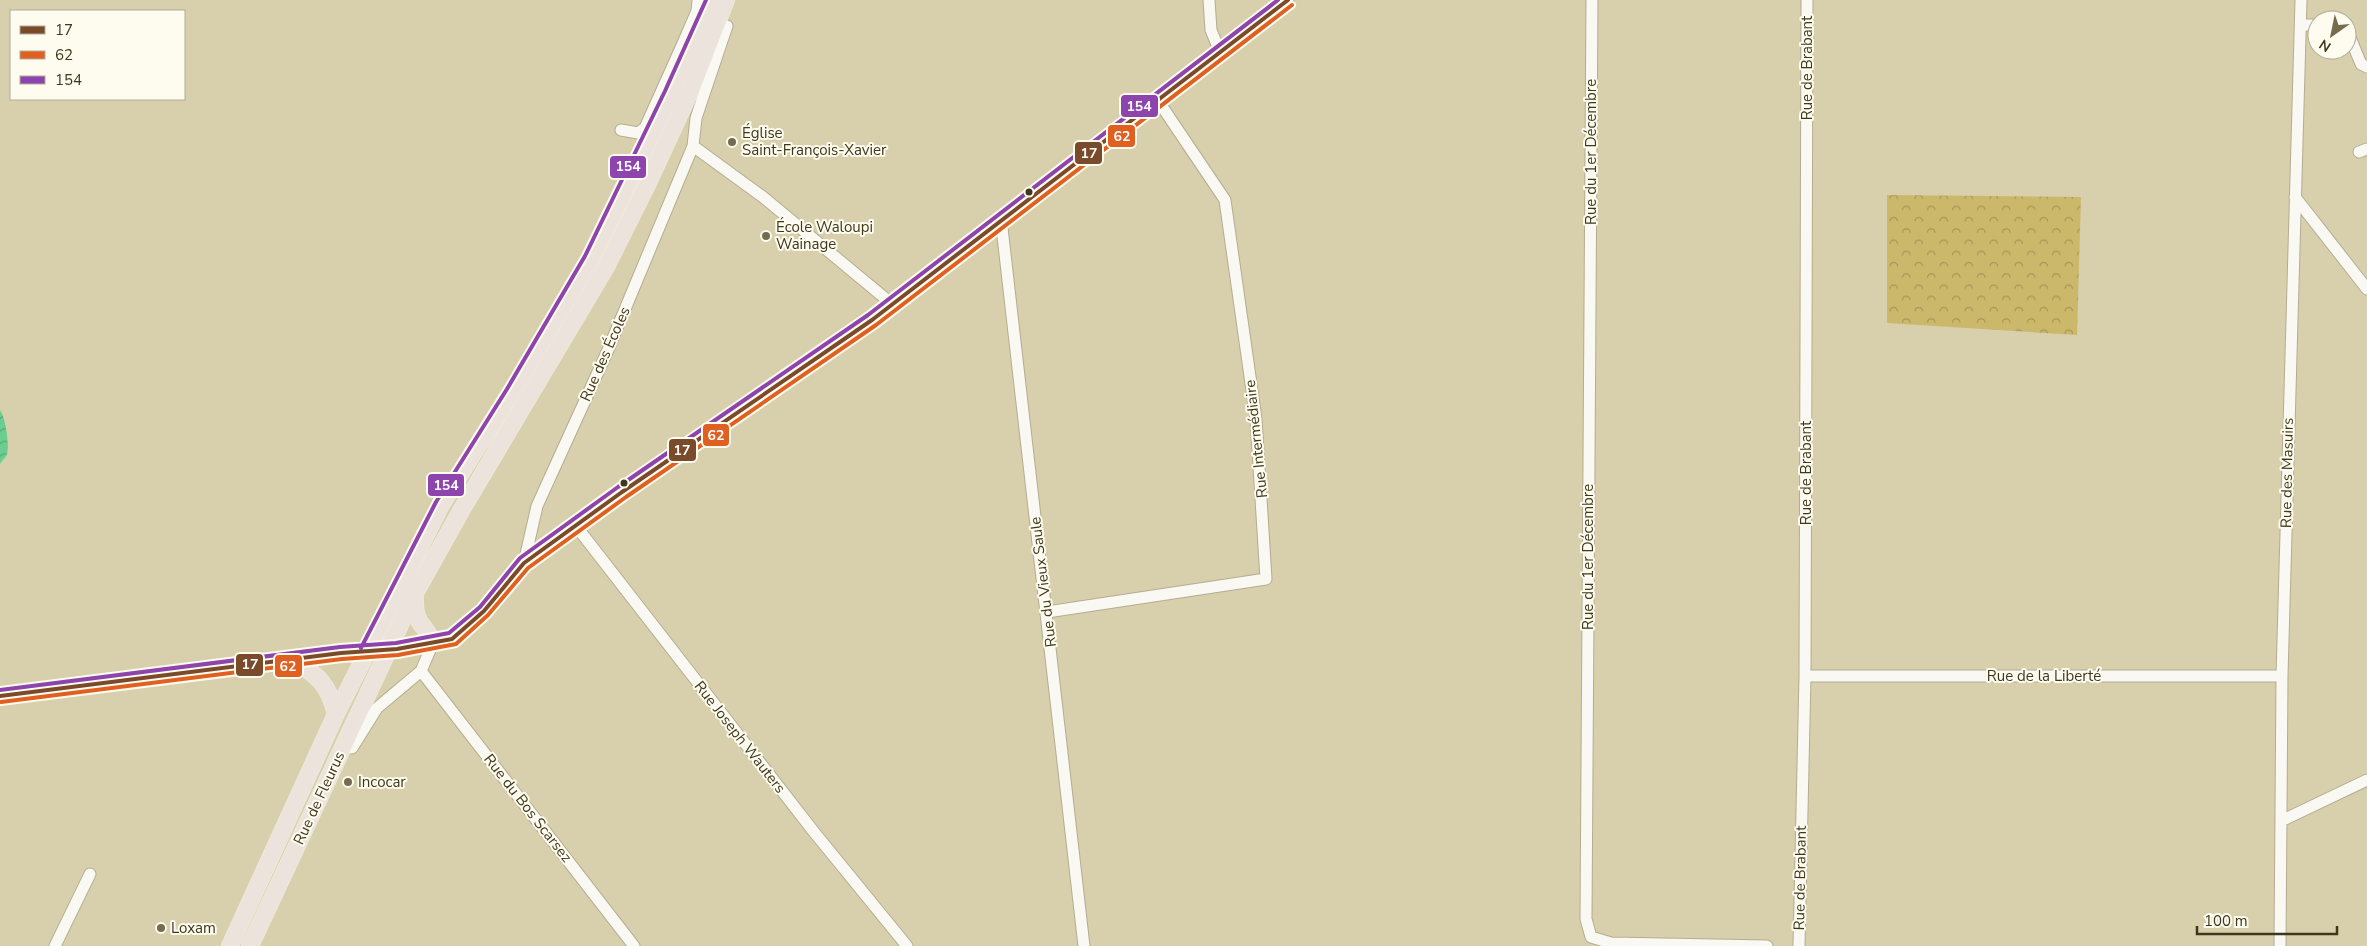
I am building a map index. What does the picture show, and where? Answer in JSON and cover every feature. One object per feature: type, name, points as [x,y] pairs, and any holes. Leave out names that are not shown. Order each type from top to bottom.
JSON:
[{"type":"highway","name":"Rue de Fleurus","points":[[230,946],[336,714],[441,505],[512,392],[591,259],[667,103],[713,0]]},
{"type":"highway","name":"Rue de Fleurus","points":[[254,942],[415,593],[462,509],[606,267],[647,185],[687,98],[726,0]]},
{"type":"highway","points":[[415,593],[417,621],[429,634],[433,643]]},
{"type":"highway","points":[[293,660],[315,673],[330,692],[336,714]]},
{"type":"main road","points":[[0,696],[388,650]]},
{"type":"street","points":[[621,130],[638,133],[644,128],[697,11],[698,0]]},
{"type":"street","points":[[1209,0],[1211,30],[1220,52]]},
{"type":"street","points":[[388,650],[452,639],[484,611],[524,563],[892,304],[1288,0]]},
{"type":"street","name":"Rue du 1er Décembre","points":[[1592,0],[1586,919],[1591,937],[1611,943],[1767,946]]},
{"type":"street","name":"Rue de Brabant","points":[[1799,946],[1805,676],[1807,0]]},
{"type":"street","name":"Rue des Masuirs","points":[[2280,946],[2282,676],[2301,0]]},
{"type":"street","points":[[2301,25],[2307,25]]},
{"type":"street","name":"Rue des Écoles","points":[[524,563],[537,506],[608,350],[693,146],[696,118],[727,26]]},
{"type":"street","points":[[2357,54],[2361,64],[2367,67]]},
{"type":"street","name":"Rue Intermédiaire","points":[[1047,612],[1266,579],[1256,419],[1225,200],[1157,99]]},
{"type":"street","points":[[693,146],[763,197],[892,304]]},
{"type":"street","points":[[2295,197],[2367,289]]},
{"type":"street","name":"Rue du Vieux Saule","points":[[1001,219],[1084,946]]},
{"type":"street","name":"Rue Joseph Wauters","points":[[576,526],[814,832],[907,946]]},
{"type":"street","name":"Rue de Fleurus","points":[[352,748],[377,708],[421,671],[433,643]]},
{"type":"street","name":"Rue du Bos Scarsez","points":[[421,671],[634,946]]},
{"type":"street","name":"Rue de la Liberté","points":[[1805,676],[2282,676]]},
{"type":"street","points":[[2281,821],[2367,780]]},
{"type":"street","points":[[54,946],[90,874]]},
{"type":"green space","points":[[1887,195],[2081,197],[2077,335],[1887,323]]},
{"type":"water","points":[[0,410],[5,424],[8,450],[0,464]]},
{"type":"transit line","name":"154","points":[[361,648],[436,502],[507,389],[585,256],[665,91],[706,0]]},
{"type":"transit line","name":"154","points":[[0,690],[340,647],[396,643],[449,633],[480,607],[520,558],[618,487],[868,315],[1278,0]]},
{"type":"transit line","name":"17","points":[[0,696],[341,653],[397,649],[452,639],[484,611],[524,563],[622,492],[872,320],[1288,0]]},
{"type":"transit line","name":"62","points":[[1,702],[342,659],[398,655],[456,644],[488,615],[528,568],[626,497],[876,325],[1292,5]]},
{"type":"place","name":"Église Saint-François-Xavier","points":[[732,142]]},
{"type":"place","name":"École Waloupi Wainage","points":[[766,236]]},
{"type":"place","name":"Incocar","points":[[348,782]]},
{"type":"place","name":"Loxam","points":[[161,928]]}]
